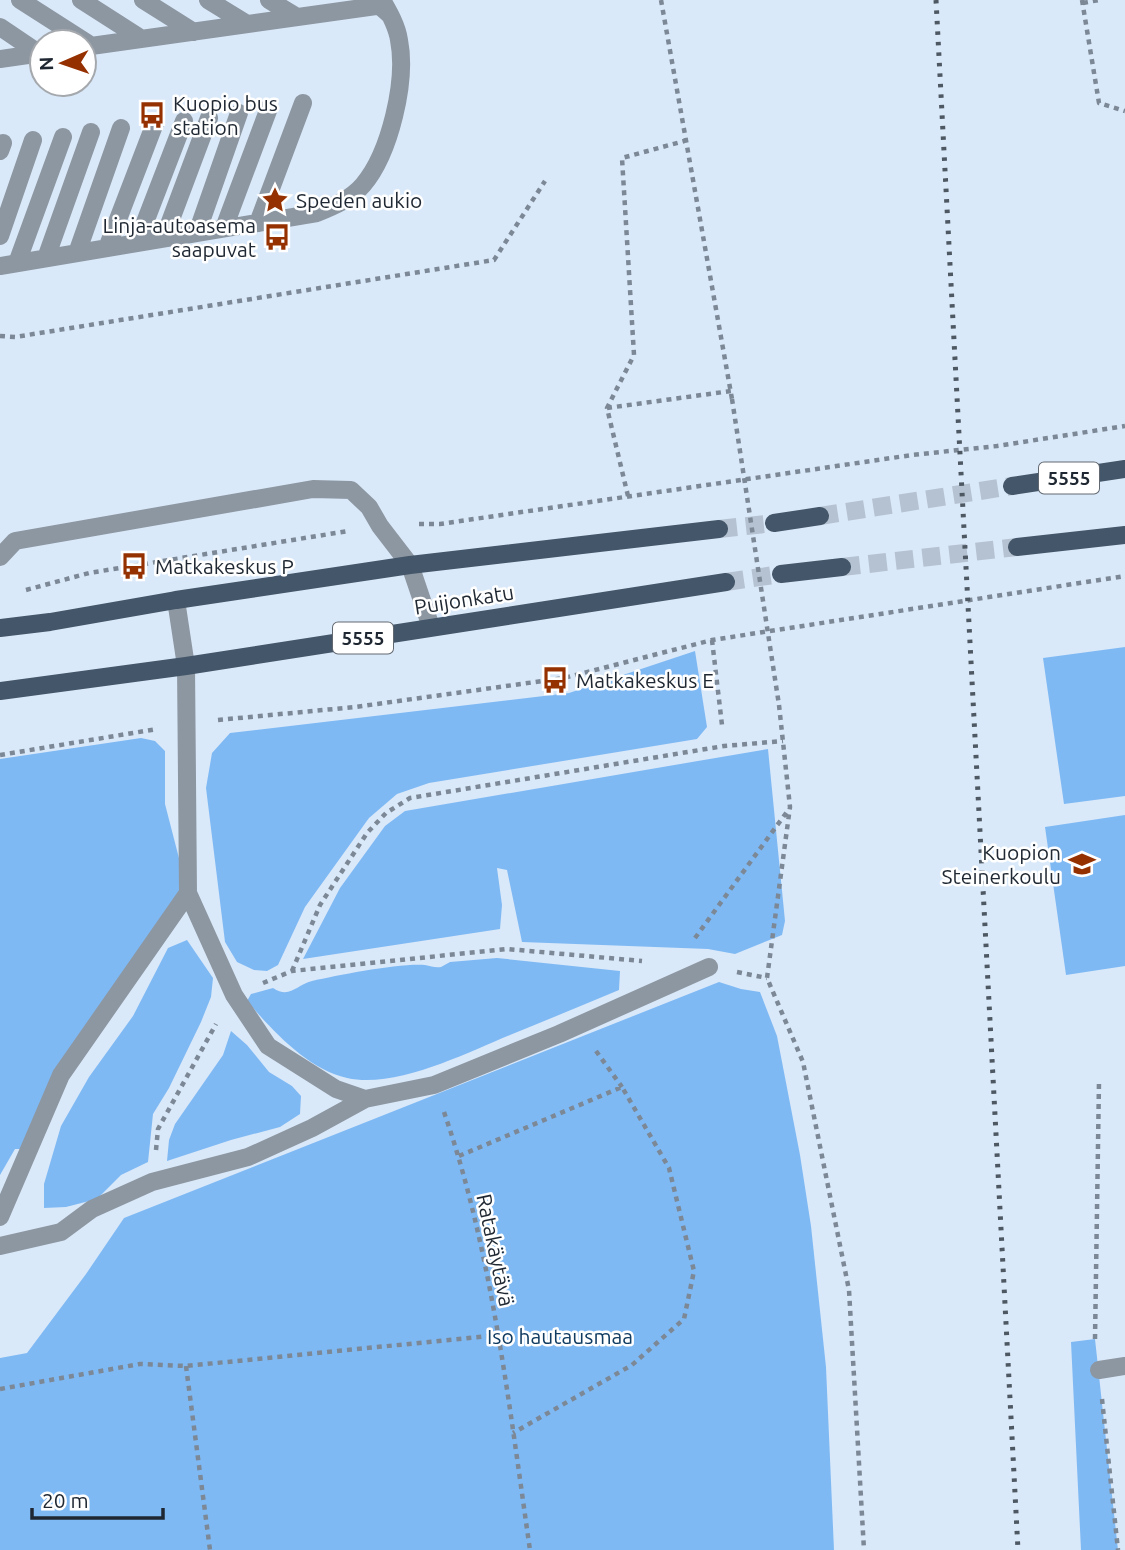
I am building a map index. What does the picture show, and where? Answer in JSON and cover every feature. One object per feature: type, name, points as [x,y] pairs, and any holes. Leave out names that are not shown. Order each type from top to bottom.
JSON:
[{"type":"main road","name":"5555","points":[[1012,486],[1125,469]]},
{"type":"main road","points":[[774,523],[820,516]]},
{"type":"main road","name":"Puijonkatu","points":[[0,628],[410,565],[719,529]]},
{"type":"main road","points":[[1017,547],[1125,535]]},
{"type":"main road","points":[[782,574],[842,567]]},
{"type":"main road","name":"Puijonkatu","points":[[0,691],[186,666],[726,582]]},
{"type":"lane","points":[[20,0],[61,28]]},
{"type":"lane","points":[[81,0],[142,39]]},
{"type":"lane","points":[[144,0],[194,32]]},
{"type":"lane","points":[[208,0],[247,24]]},
{"type":"lane","points":[[269,0],[297,17]]},
{"type":"lane","points":[[8,264],[317,213],[345,201],[364,185],[387,140],[400,88],[399,38],[386,8],[381,6],[345,5],[297,17],[98,46]]},
{"type":"lane","points":[[0,27],[28,45]]},
{"type":"lane","points":[[0,59],[28,56]]},
{"type":"lane","points":[[258,223],[303,103]]},
{"type":"lane","points":[[224,228],[269,108]]},
{"type":"lane","points":[[197,233],[240,113]]},
{"type":"lane","points":[[164,238],[209,118]]},
{"type":"lane","points":[[137,243],[184,121]]},
{"type":"lane","points":[[107,248],[155,123]]},
{"type":"lane","points":[[77,253],[121,128]]},
{"type":"lane","points":[[46,258],[91,132]]},
{"type":"lane","points":[[8,264],[63,137]]},
{"type":"lane","points":[[0,236],[33,140]]},
{"type":"lane","points":[[0,556],[16,541],[313,489],[351,490],[369,507],[410,565],[431,626]]},
{"type":"lane","points":[[176,600],[186,666],[188,892],[234,995],[268,1046],[336,1089],[365,1099]]},
{"type":"lane","points":[[0,1217],[61,1076],[188,892]]},
{"type":"lane","points":[[0,1246],[61,1232],[92,1209],[152,1182],[247,1157],[312,1128],[365,1099],[434,1085],[709,967]]},
{"type":"lane","points":[[1099,1370],[1125,1366]]},
{"type":"path","points":[[661,0],[731,391],[779,705],[790,807],[767,978],[803,1062],[849,1290],[864,1550]]},
{"type":"path","points":[[1099,0],[1083,1],[1099,103],[1125,111]]},
{"type":"path","points":[[688,140],[622,158],[634,355],[607,408],[628,496],[1125,426]]},
{"type":"path","points":[[0,336],[15,337],[494,260],[545,181]]},
{"type":"path","points":[[607,408],[731,391]]},
{"type":"path","points":[[14,594],[89,573]]},
{"type":"path","points":[[0,755],[187,723],[355,707],[564,678],[712,640],[1125,576]]},
{"type":"path","points":[[712,640],[722,725]]},
{"type":"path","points":[[292,971],[320,905],[367,834],[386,813],[410,798],[724,746],[783,741]]},
{"type":"path","points":[[693,942],[790,807]]},
{"type":"path","points":[[152,1182],[158,1129],[200,1050],[234,995],[292,971],[507,948],[651,962]]},
{"type":"path","points":[[513,1433],[632,1365],[684,1319],[694,1271],[669,1168],[622,1087],[577,1025]]},
{"type":"path","points":[[1095,1339],[1099,1081]]},
{"type":"path","name":"Ratakäytävä","points":[[434,1085],[459,1156],[499,1335],[530,1550]]},
{"type":"path","points":[[459,1156],[622,1087]]},
{"type":"path","points":[[0,1390],[140,1364],[186,1366],[499,1335]]},
{"type":"path","points":[[186,1366],[210,1550]]},
{"type":"path","points":[[1099,1370],[1118,1550]]},
{"type":"green space","points":[[1125,647],[1125,796],[1064,804],[1043,658]]},
{"type":"green space","points":[[695,651],[707,727],[697,739],[429,783],[397,794],[369,818],[305,907],[278,965],[267,971],[254,970],[237,962],[225,942],[206,788],[212,753],[230,733],[569,693]]},
{"type":"green space","points":[[141,738],[155,741],[165,751],[165,804],[188,893],[61,1075],[28,1149],[15,1149],[0,1175],[0,759]]},
{"type":"green space","points":[[768,749],[785,921],[782,935],[735,954],[708,949],[522,942],[507,870],[497,868],[502,905],[500,929],[303,959],[340,888],[385,826],[405,811]]},
{"type":"green space","points":[[1125,815],[1125,966],[1066,975],[1045,827]]},
{"type":"green space","points":[[187,940],[213,978],[211,997],[169,1088],[153,1114],[148,1162],[121,1175],[97,1199],[66,1207],[44,1208],[44,1184],[61,1126],[89,1077],[133,1016],[168,948]]},
{"type":"green space","points":[[497,958],[620,971],[619,990],[430,1067],[409,1074],[366,1080],[332,1073],[304,1057],[279,1036],[247,1001],[251,994],[273,988],[289,992],[312,981],[369,970],[414,965],[441,967],[450,962]]},
{"type":"green space","name":"Iso hautausmaa","points":[[719,982],[760,992],[777,1036],[811,1226],[826,1367],[834,1550],[0,1550],[0,1358],[27,1353],[124,1218]]},
{"type":"green space","points":[[231,1031],[247,1045],[269,1072],[292,1086],[301,1096],[300,1114],[280,1127],[167,1161],[169,1140],[175,1124],[223,1055]]},
{"type":"green space","points":[[1095,1339],[1118,1550],[1081,1550],[1071,1342]]},
{"type":"tunnel","points":[[820,516],[1012,486]]},
{"type":"tunnel","points":[[719,529],[774,523]]},
{"type":"tunnel","points":[[842,567],[1017,547]]},
{"type":"tunnel","points":[[726,582],[781,574]]},
{"type":"railway","points":[[936,0],[1018,1550]]},
{"type":"place","name":"Kuopio bus station","points":[[152,115]]},
{"type":"place","name":"Speden aukio","points":[[275,200]]},
{"type":"place","name":"Linja-autoasema saapuvat","points":[[277,237]]},
{"type":"place","name":"Matkakeskus P","points":[[134,566]]},
{"type":"place","name":"Matkakeskus E","points":[[555,680]]},
{"type":"place","name":"Kuopion Steinerkoulu","points":[[1082,864]]}]
